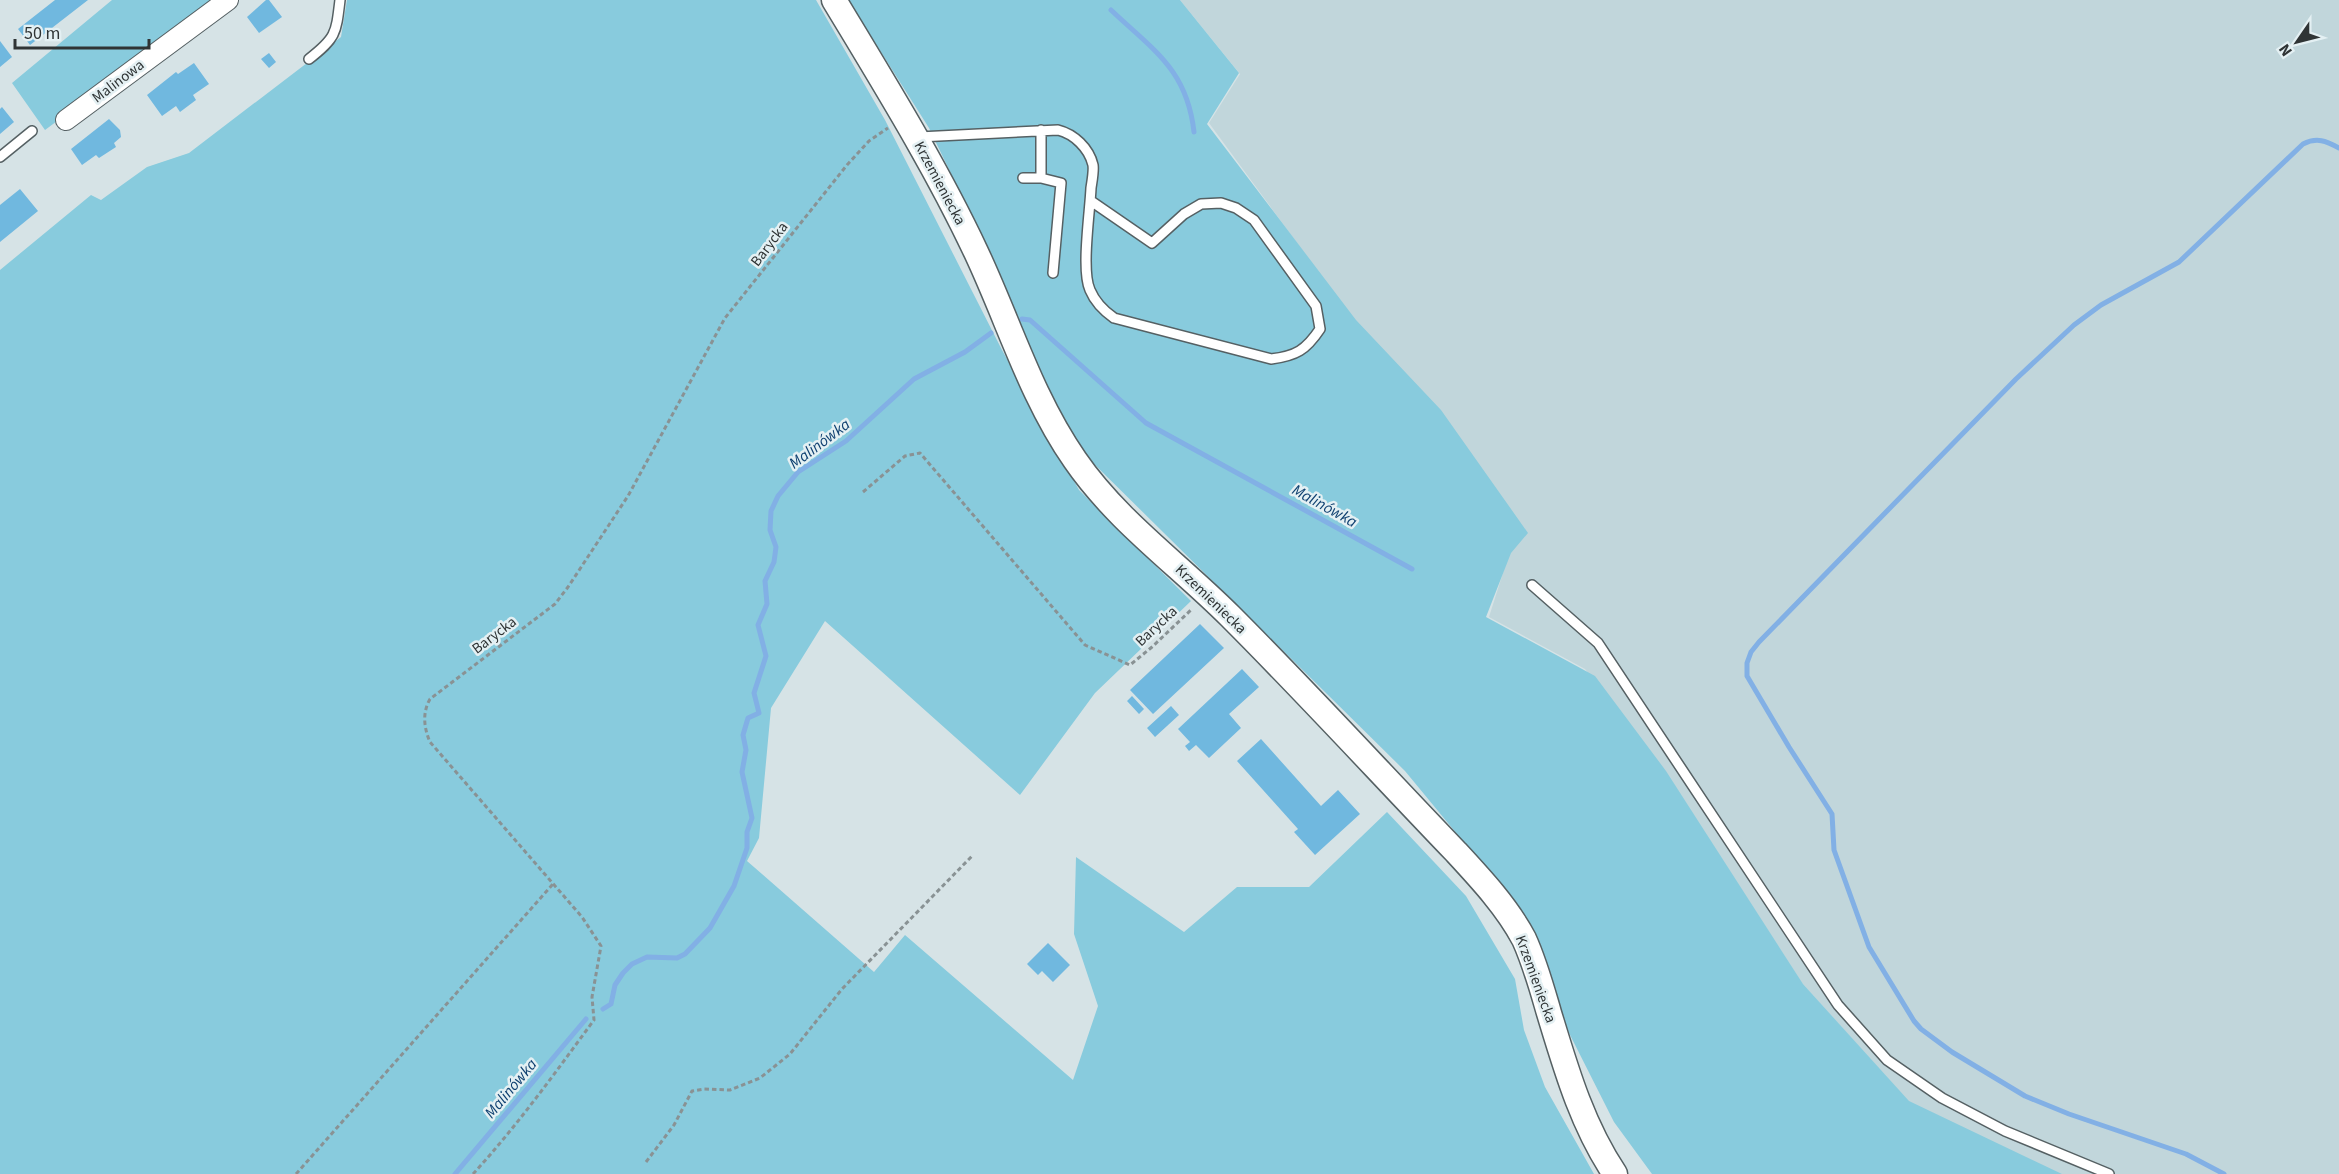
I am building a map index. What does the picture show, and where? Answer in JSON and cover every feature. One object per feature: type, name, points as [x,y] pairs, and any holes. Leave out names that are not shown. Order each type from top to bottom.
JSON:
[{"type":"street","name":"Malinowa","points":[[66,120],[228,0]]},
{"type":"street","name":"Krzemieniecka","points":[[834,0],[904,116],[958,214],[1029,378],[1069,451],[1089,479],[1114,507],[1208,594],[1456,852],[1509,915],[1530,955],[1581,1111],[1596,1144],[1615,1174]]},
{"type":"lane","points":[[309,60],[327,45],[337,30],[340,0]]},
{"type":"lane","points":[[1041,130],[1041,178]]},
{"type":"lane","points":[[916,138],[1058,130],[1069,133],[1078,141],[1093,165],[1086,277],[1095,300],[1114,318],[1271,359],[1290,357],[1310,344],[1320,329],[1316,306],[1254,220],[1236,208],[1221,203],[1201,204],[1184,214],[1152,243],[1091,201]]},
{"type":"lane","points":[[0,157],[32,131]]},
{"type":"lane","points":[[1023,178],[1041,178],[1061,183],[1053,273]]},
{"type":"lane","points":[[1532,585],[1598,643],[1838,1005],[1887,1060],[1942,1098],[2005,1131],[2109,1174]]},
{"type":"path","name":"Barycka","points":[[473,1174],[524,1113],[594,1020],[592,997],[601,946],[582,917],[430,742],[425,723],[427,705],[430,699],[555,604],[627,496],[725,318],[847,165],[869,141],[904,116]]},
{"type":"path","name":"Barycka","points":[[863,492],[905,456],[920,453],[1085,645],[1130,665],[1208,594]]},
{"type":"path","points":[[646,1162],[674,1125],[692,1091],[730,1090],[760,1078],[790,1054],[842,989],[973,855]]},
{"type":"path","points":[[296,1174],[553,884]]},
{"type":"shaded area","points":[[112,0],[220,0],[45,130],[12,83]]},
{"type":"shaded area","points":[[347,0],[816,0],[885,120],[1002,350],[1079,490],[1191,601],[1095,693],[1020,795],[825,621],[771,708],[759,838],[747,861],[874,972],[905,935],[1073,1080],[1098,1006],[1074,934],[1076,857],[1184,932],[1237,887],[1309,887],[1387,812],[1466,896],[1515,979],[1524,1030],[1545,1087],[1594,1174],[0,1174],[0,270],[91,195],[101,200],[147,167],[189,153],[341,37]]},
{"type":"shaded area","points":[[848,0],[1180,0],[1239,73],[1207,124],[1356,320],[1441,410],[1528,533],[1511,553],[1486,617],[1595,676],[1666,771],[1803,984],[1909,1101],[2062,1174],[1652,1174],[1614,1122],[1566,1027],[1523,914],[1405,771],[1085,455],[1023,347],[1006,288],[929,128]]},
{"type":"shaded area","points":[[1180,0],[2339,0],[2339,1174],[2059,1174],[1910,1103],[1802,983],[1666,772],[1585,669],[1489,617],[1509,554],[1355,322],[1209,123],[1240,74]]},
{"type":"building","points":[[55,0],[88,0],[30,45],[18,29]]},
{"type":"building","points":[[266,0],[269,0],[282,17],[259,33],[247,17]]},
{"type":"building","points":[[0,41],[12,57],[0,67]]},
{"type":"building","points":[[269,53],[276,62],[269,68],[261,59]]},
{"type":"building","points":[[194,63],[209,84],[193,95],[196,100],[180,112],[176,106],[162,116],[147,95],[176,72],[178,74]]},
{"type":"building","points":[[2,107],[14,122],[0,134],[0,109]]},
{"type":"building","points":[[109,119],[120,130],[121,137],[114,143],[116,147],[99,158],[96,155],[82,165],[71,149]]},
{"type":"building","points":[[20,189],[38,211],[0,242],[0,205]]},
{"type":"building","points":[[1200,624],[1224,648],[1153,714],[1130,690]]},
{"type":"building","points":[[1242,669],[1259,687],[1229,714],[1241,728],[1209,758],[1196,745],[1189,751],[1185,746],[1190,742],[1178,729]]},
{"type":"building","points":[[1132,696],[1144,709],[1139,714],[1127,701]]},
{"type":"building","points":[[1171,706],[1179,715],[1155,737],[1147,728]]},
{"type":"building","points":[[1261,739],[1321,806],[1338,790],[1360,814],[1315,855],[1294,832],[1298,829],[1237,761]]},
{"type":"building","points":[[1048,943],[1070,965],[1053,982],[1042,971],[1038,975],[1027,964]]},
{"type":"waterway","points":[[1111,10],[1166,62],[1176,76],[1190,110],[1194,132]]},
{"type":"waterway","points":[[2224,1174],[2186,1154],[2069,1114],[2025,1096],[1952,1052],[1921,1029],[1869,947],[1834,850],[1832,814],[1747,676],[1747,663],[1751,652],[1759,642],[2016,379],[2074,325],[2101,305],[2179,262],[2303,144],[2321,141],[2339,148]]},
{"type":"waterway","name":"Malinówka","points":[[1022,319],[1030,320],[1146,423],[1412,569]]},
{"type":"waterway","name":"Malinówka","points":[[603,1009],[611,1004],[615,985],[632,964],[647,957],[677,958],[685,954],[710,928],[734,886],[747,848],[747,832],[752,818],[742,772],[746,750],[743,735],[748,718],[759,713],[754,693],[766,656],[758,625],[767,604],[765,581],[774,562],[776,547],[770,530],[771,511],[778,496],[798,472],[846,441],[914,379],[965,352],[991,333]]},
{"type":"waterway","name":"Malinówka","points":[[455,1174],[586,1019]]}]
